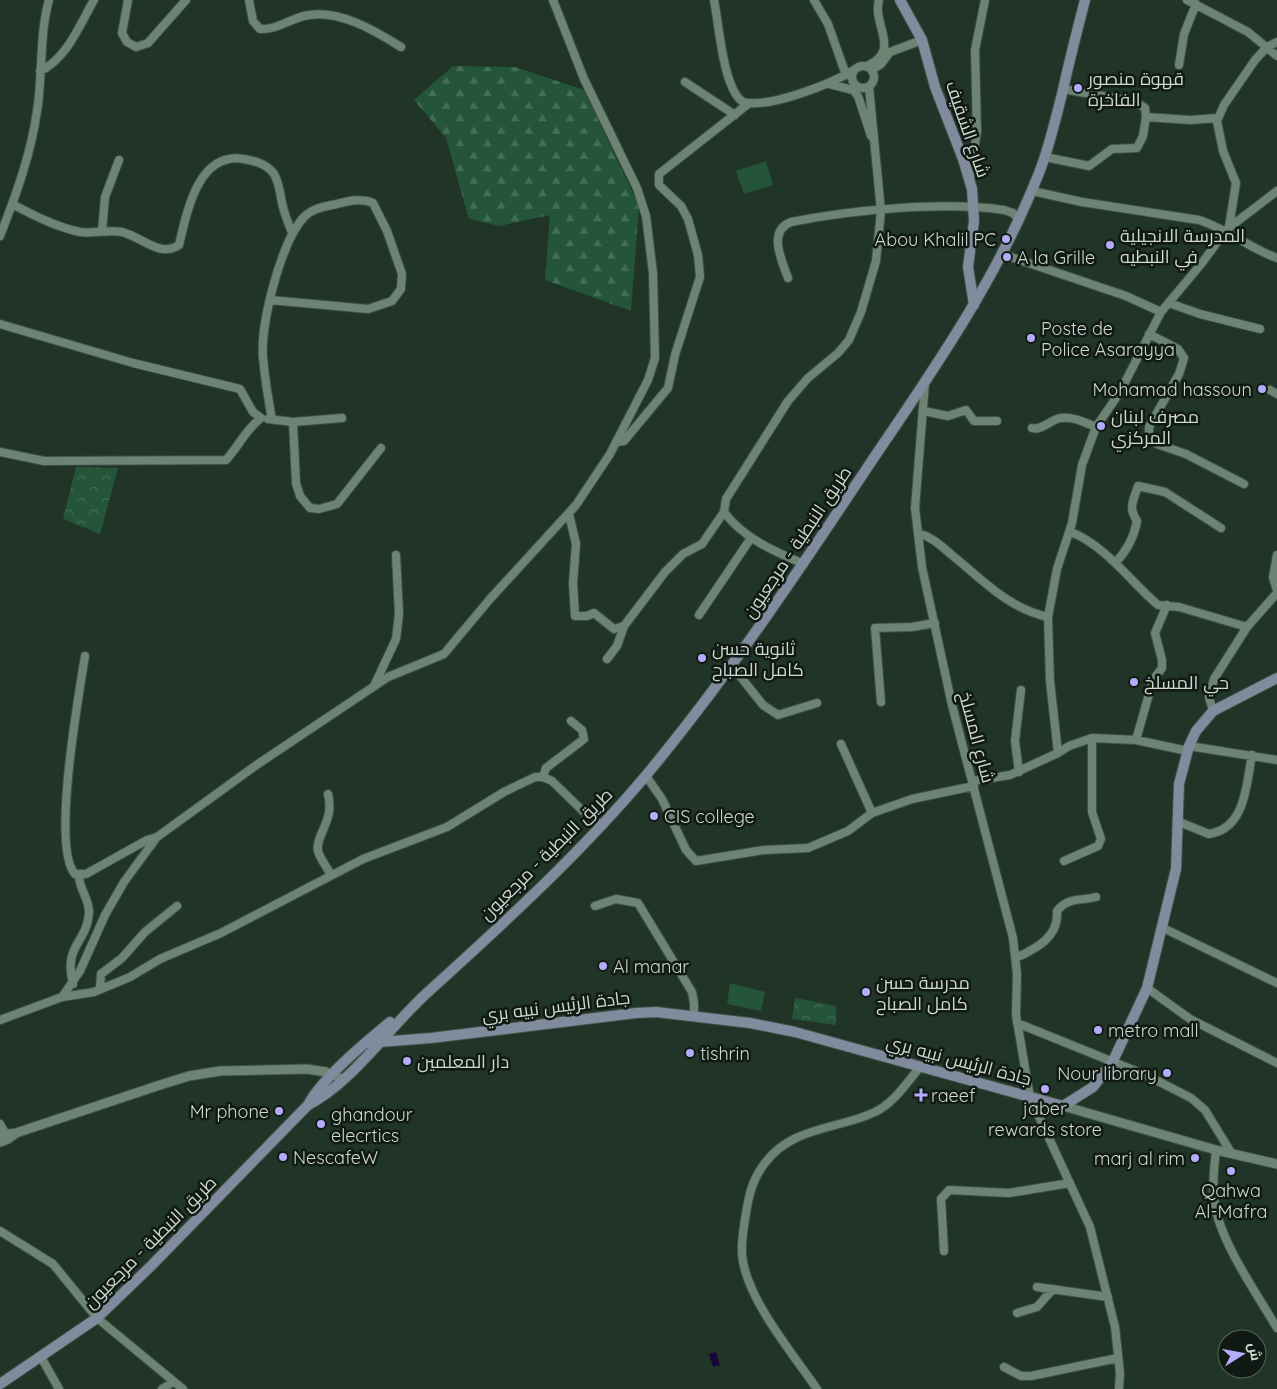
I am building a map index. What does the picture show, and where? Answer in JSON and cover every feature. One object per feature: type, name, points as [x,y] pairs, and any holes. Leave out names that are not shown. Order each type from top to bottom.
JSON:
[{"type":"main road","name":"شارع الشقيف","points":[[900,0],[922,40],[938,96],[963,159],[969,181],[974,208],[968,267],[974,305]]},
{"type":"main road","name":"طريق النبطية - مرجعيون","points":[[0,1384],[97,1318],[152,1266],[308,1105],[312,1096],[337,1077],[394,1019],[401,1016],[547,879],[602,824],[646,776],[732,666],[804,564],[925,383],[974,305],[1002,254],[1032,191],[1045,157],[1085,0]]},
{"type":"main road","points":[[1063,1106],[1093,1087],[1113,1061],[1147,988],[1176,869],[1179,784],[1196,731],[1213,711],[1277,678]]},
{"type":"main road","name":"جادة الرئيس نبيه بري","points":[[369,1046],[412,1044],[431,1038],[613,1014],[656,1012],[750,1022],[795,1032],[1063,1106]]},
{"type":"street","points":[[0,236],[31,141],[38,110],[44,24],[49,0]]},
{"type":"street","points":[[40,71],[49,67],[59,57],[94,0]]},
{"type":"street","points":[[128,0],[122,33],[127,42],[136,47],[148,43],[186,0]]},
{"type":"street","points":[[249,0],[253,20],[260,29],[274,28],[299,18],[320,14],[350,21],[375,32],[401,47]]},
{"type":"street","points":[[62,998],[73,984],[105,915],[124,882],[157,838],[255,766],[397,672],[434,660],[444,654],[490,599],[569,514],[600,470],[648,380],[655,358],[653,273],[648,225],[637,188],[584,79],[553,0]]},
{"type":"street","points":[[714,0],[731,86],[738,98],[748,104]]},
{"type":"street","points":[[814,0],[828,24],[846,75]]},
{"type":"street","points":[[870,68],[884,52],[884,39],[877,10],[879,0]]},
{"type":"street","points":[[969,181],[977,131],[975,50],[985,0]]},
{"type":"street","points":[[1187,0],[1236,25],[1267,46],[1277,56]]},
{"type":"street","points":[[1179,65],[1184,34],[1196,4]]},
{"type":"street","points":[[616,442],[624,441],[668,388],[675,355],[700,277],[698,255],[688,220],[681,206],[659,185],[659,174],[748,104],[810,91],[829,84],[860,66],[870,68],[881,64],[890,52],[922,40]]},
{"type":"street","points":[[1228,229],[1236,183],[1219,136],[1218,118],[1227,99],[1267,46],[1277,42]]},
{"type":"street","points":[[607,659],[620,641],[624,626],[657,580],[683,554],[702,544],[724,512],[726,499],[788,401],[808,378],[838,353],[849,340],[861,312],[876,261],[881,211],[869,87],[875,76],[870,68]]},
{"type":"street","points":[[854,70],[852,77],[855,88],[867,128],[874,141]]},
{"type":"street","points":[[685,82],[735,115]]},
{"type":"street","points":[[829,84],[855,88],[869,87]]},
{"type":"street","points":[[1045,157],[1089,166],[1112,149],[1137,148],[1143,136],[1146,117],[1145,108],[1136,102],[1063,89]]},
{"type":"street","points":[[1146,117],[1190,120],[1218,118]]},
{"type":"street","points":[[12,204],[66,228],[81,232],[124,233],[160,249],[174,248],[179,245],[189,205],[201,180],[218,162],[229,158],[240,158],[266,166],[273,173],[292,233]]},
{"type":"street","points":[[102,231],[105,196],[119,160]]},
{"type":"street","points":[[1032,191],[1082,202],[1199,220],[1228,229],[1250,246],[1277,258]]},
{"type":"street","points":[[1058,752],[1050,681],[1048,617],[1057,569],[1070,532],[1082,465],[1096,427],[1120,392],[1161,312],[1228,229],[1277,191]]},
{"type":"street","points":[[270,300],[368,309],[392,302],[401,289],[402,274],[387,230],[373,203],[368,200],[355,200],[319,208],[304,217],[292,233],[272,286],[270,300],[263,356],[272,419]]},
{"type":"street","points":[[788,278],[777,238],[778,231],[784,224],[819,216],[881,211],[974,208],[1004,210],[1013,213],[1018,219]]},
{"type":"street","points":[[1002,254],[1126,296],[1161,312]]},
{"type":"street","points":[[1169,303],[1200,314],[1260,329]]},
{"type":"street","points":[[0,324],[133,363],[240,389],[254,412],[261,418],[294,422],[342,418]]},
{"type":"street","points":[[1149,334],[1178,349],[1184,358],[1179,374],[1149,428],[1150,437],[1157,444],[1186,454],[1244,484]]},
{"type":"street","name":"شارع المسلخ","points":[[925,383],[924,411],[919,434],[915,498],[922,567],[952,705],[974,784],[1016,958],[1017,1023],[1030,1096],[1090,1227],[1108,1297],[1118,1358],[1119,1389]]},
{"type":"street","points":[[924,411],[948,416],[966,410],[974,421],[997,422]]},
{"type":"street","points":[[1032,428],[1039,428],[1063,417],[1096,427]]},
{"type":"street","points":[[0,452],[44,461],[226,460],[241,444],[249,427],[261,418]]},
{"type":"street","points":[[294,422],[296,483],[300,496],[310,508],[319,509],[338,504],[381,448]]},
{"type":"street","points":[[1116,563],[1128,548],[1136,528],[1137,521],[1132,516],[1131,508],[1138,486],[1165,492],[1221,528]]},
{"type":"street","points":[[724,512],[730,521],[751,538],[804,564]]},
{"type":"street","points":[[569,514],[576,544],[573,583],[575,616],[594,613],[614,629],[624,626]]},
{"type":"street","points":[[1070,532],[1085,538],[1116,563],[1158,605],[1163,607],[1167,605],[1234,621],[1247,627]]},
{"type":"street","points":[[918,533],[940,543],[1001,598],[1022,610],[1048,617]]},
{"type":"street","points":[[699,615],[751,538]]},
{"type":"street","points":[[373,688],[396,639],[398,614],[396,555]]},
{"type":"street","points":[[1213,711],[1210,704],[1210,689],[1247,627],[1277,592],[1273,577],[1277,555]]},
{"type":"street","points":[[1136,740],[1153,680],[1162,668],[1162,660],[1155,633],[1167,605]]},
{"type":"street","points":[[881,702],[875,628],[912,627],[935,623]]},
{"type":"street","points":[[73,984],[70,961],[87,922],[89,910],[81,889],[79,876],[72,871],[67,858],[66,812],[70,752],[85,656]]},
{"type":"street","points":[[732,666],[763,705],[778,716],[817,703]]},
{"type":"street","points":[[1019,772],[1015,740],[1021,690]]},
{"type":"street","points":[[543,777],[546,768],[584,739],[582,730],[571,721]]},
{"type":"street","points":[[1064,861],[1098,846],[1101,839],[1092,812],[1092,738]]},
{"type":"street","points":[[646,776],[662,799],[686,850],[696,861],[764,850],[808,848],[848,831],[872,813],[912,799],[1019,772],[1069,746],[1092,738],[1136,740],[1277,760]]},
{"type":"street","points":[[841,744],[872,813]]},
{"type":"street","points":[[1179,822],[1209,834],[1222,830],[1230,824],[1242,807],[1252,755]]},
{"type":"street","points":[[0,1020],[62,998],[100,989],[130,977],[174,952],[221,932],[363,859],[447,827],[526,780],[543,777],[552,780],[588,816],[602,824]]},
{"type":"street","points":[[328,794],[330,813],[318,846],[319,856],[331,875]]},
{"type":"street","points":[[79,876],[98,868],[147,840],[157,838]]},
{"type":"street","points":[[1016,958],[1030,951],[1051,934],[1058,922],[1057,911],[1063,903],[1077,898],[1096,897]]},
{"type":"street","points":[[595,906],[616,899],[638,903],[692,992],[694,1017]]},
{"type":"street","points":[[100,989],[101,974],[122,958],[145,932],[177,906]]},
{"type":"street","points":[[1161,928],[1277,983]]},
{"type":"street","points":[[1147,988],[1190,1019],[1277,1064]]},
{"type":"street","points":[[1017,1023],[1113,1061],[1192,1098],[1205,1110],[1232,1154]]},
{"type":"street","points":[[817,1389],[760,1306],[745,1270],[742,1255],[743,1239],[754,1181],[760,1168],[784,1145],[796,1137],[877,1111],[889,1102],[921,1066]]},
{"type":"street","points":[[0,1124],[6,1137],[189,1076],[246,1069],[307,1069],[337,1077]]},
{"type":"street","points":[[1063,1106],[1216,1150],[1277,1164]]},
{"type":"street","points":[[1216,1150],[1213,1192],[1222,1231],[1277,1328]]},
{"type":"street","points":[[944,1250],[941,1199],[949,1190],[1009,1193],[1070,1183]]},
{"type":"street","points":[[0,1231],[53,1264],[97,1318],[183,1389]]},
{"type":"street","points":[[1037,1287],[1108,1297]]},
{"type":"street","points":[[1017,1312],[1036,1307],[1053,1289]]},
{"type":"street","points":[[41,1357],[60,1389]]},
{"type":"street","points":[[1004,1367],[1020,1376],[1031,1376],[1118,1358]]},
{"type":"street","points":[[162,1389],[174,1382]]},
{"type":"green space","points":[[453,66],[515,67],[584,90],[639,206],[631,311],[545,280],[550,215],[499,226],[469,219],[446,138],[414,100]]},
{"type":"green space","points":[[766,161],[773,185],[744,194],[736,171]]},
{"type":"green space","points":[[76,467],[118,468],[100,534],[63,519]]},
{"type":"green space","points":[[730,983],[765,992],[761,1011],[727,1004]]},
{"type":"green space","points":[[795,998],[836,1006],[836,1025],[792,1019]]},
{"type":"water","points":[[716,1352],[720,1365],[713,1367],[709,1354]]},
{"type":"place","name":"قهوة منصور الفاخرة","points":[[1078,88]]},
{"type":"place","name":"Abou Khalil PC","points":[[1006,239]]},
{"type":"place","name":"المدرسة الانجيلية في النبطيه","points":[[1110,245]]},
{"type":"place","name":"A la Grille","points":[[1007,257]]},
{"type":"place","name":"Poste de Police Asarayya","points":[[1031,338]]},
{"type":"place","name":"Mohamad hassoun","points":[[1262,389]]},
{"type":"place","name":"مصرف لبنان المركزي","points":[[1101,426]]},
{"type":"place","name":"ثانوية حسن كامل الصباح","points":[[702,658]]},
{"type":"place","name":"حي المسلخ","points":[[1134,682]]},
{"type":"place","name":"CIS college","points":[[654,816]]},
{"type":"place","name":"Al manar","points":[[603,966]]},
{"type":"place","name":"مدرسة حسن كامل الصباح","points":[[866,992]]},
{"type":"place","name":"metro mall","points":[[1098,1030]]},
{"type":"place","name":"tishrin","points":[[690,1053]]},
{"type":"place","name":"دار المعلمين","points":[[407,1061]]},
{"type":"place","name":"Nour library","points":[[1167,1073]]},
{"type":"place","name":"jaber rewards store","points":[[1045,1089]]},
{"type":"place","name":"raeef","points":[[921,1095]]},
{"type":"place","name":"Mr phone","points":[[279,1111]]},
{"type":"place","name":"ghandour elecrtics","points":[[321,1124]]},
{"type":"place","name":"NescafeW","points":[[283,1157]]},
{"type":"place","name":"marj al rim","points":[[1195,1158]]},
{"type":"place","name":"Qahwa Al-Mafra","points":[[1231,1171]]}]
